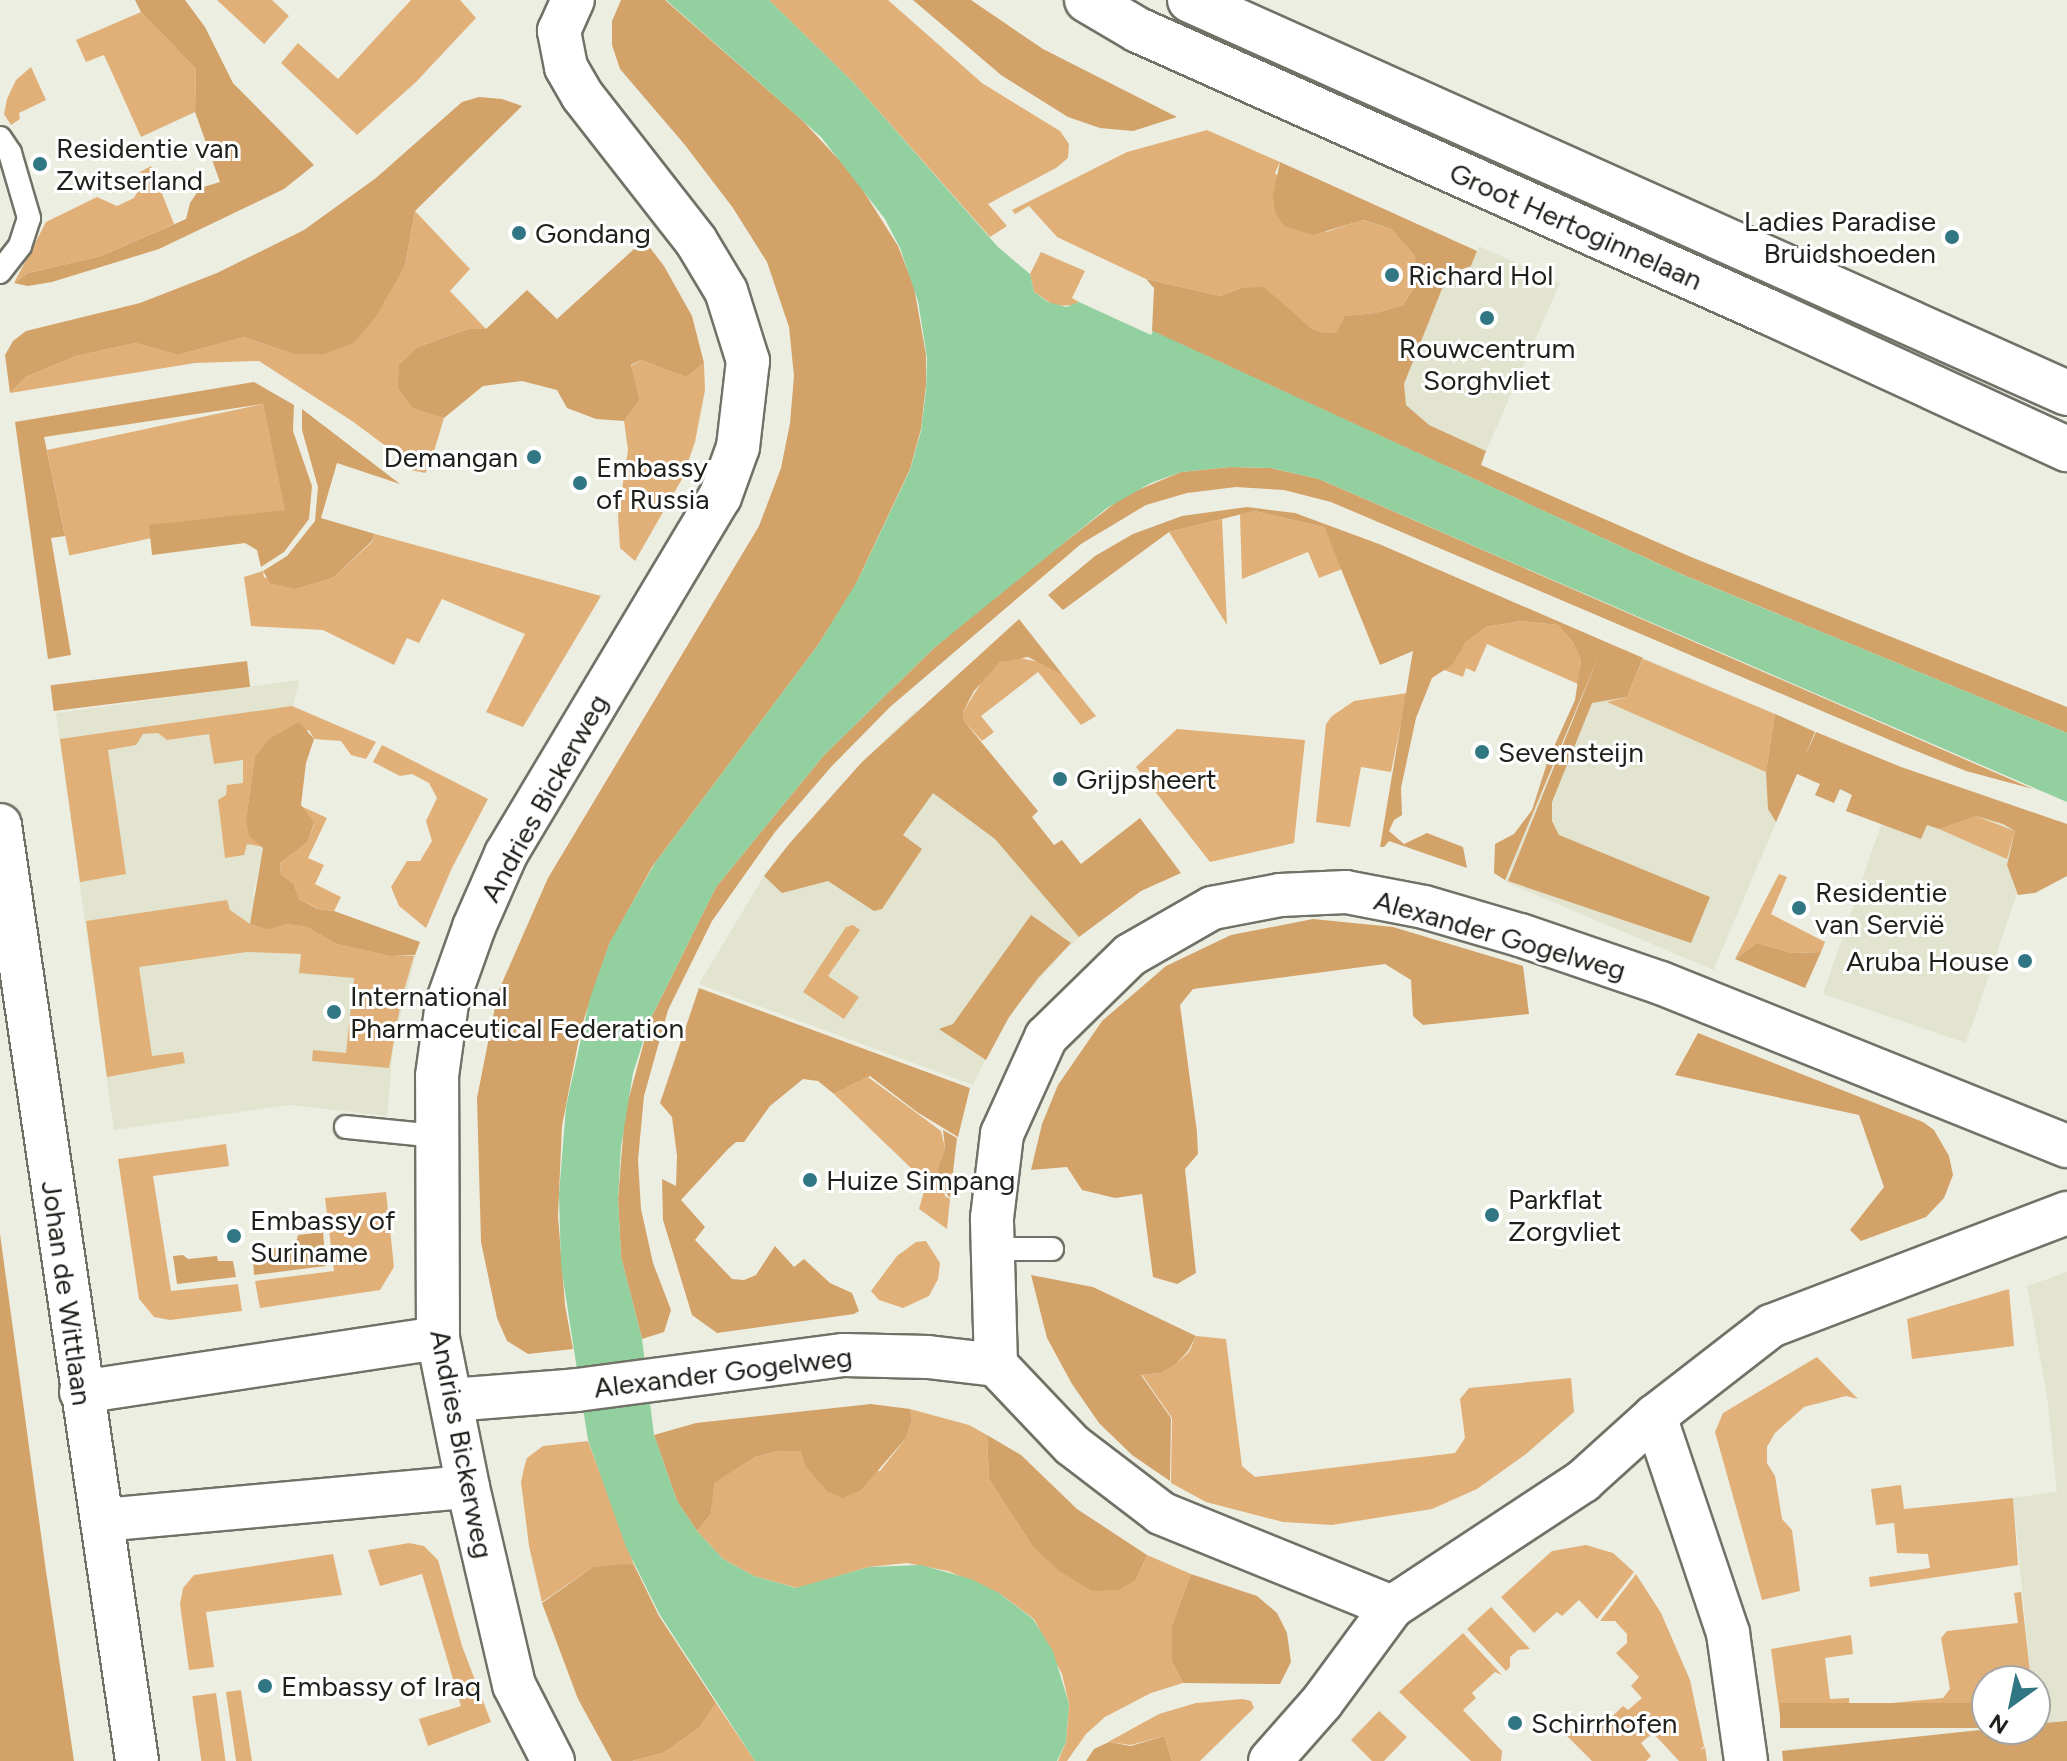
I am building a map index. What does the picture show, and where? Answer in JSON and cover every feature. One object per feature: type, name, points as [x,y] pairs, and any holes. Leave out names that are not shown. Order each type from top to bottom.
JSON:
[{"type":"main road","name":"Groot Hertoginnelaan","points":[[1087,0],[1138,30],[2067,449]]},
{"type":"main road","name":"Groot Hertoginnelaan","points":[[1190,0],[2067,393]]},
{"type":"street","name":"Andries Bickerweg","points":[[553,1761],[514,1685],[468,1487],[438,1338],[437,1076],[447,1003],[474,927],[506,854],[720,497],[738,447],[748,361],[726,291],[696,241],[582,95],[566,67],[559,31],[573,0]]},
{"type":"street","name":"Johan de Wittlaan","points":[[0,825],[137,1761]]},
{"type":"street","name":"Alexander Gogelweg","points":[[451,1400],[577,1390],[844,1355],[928,1357],[996,1365],[992,1249],[1002,1134],[1046,1037],[1130,955],[1212,908],[1280,895],[1346,892],[1424,907],[1520,935],[1803,1038],[2067,1146]]},
{"type":"street","points":[[1270,1761],[1322,1702],[1392,1607],[1583,1481],[1655,1416],[1771,1326],[2067,1213]]},
{"type":"street","points":[[81,1392],[438,1338]]},
{"type":"street","points":[[996,1365],[1072,1445],[1161,1513],[1392,1607]]},
{"type":"street","points":[[1655,1416],[1728,1633],[1746,1761]]},
{"type":"street","points":[[103,1520],[468,1487]]},
{"type":"lane","points":[[0,138],[10,153],[29,218],[20,246],[0,272]]},
{"type":"lane","points":[[346,1127],[436,1136]]},
{"type":"lane","points":[[992,1249],[1052,1249]]},
{"type":"shaded area","points":[[135,0],[185,0],[205,27],[233,83],[314,165],[284,189],[159,249],[52,282],[28,286],[14,283],[28,273],[101,256],[186,219],[190,203],[200,188],[220,182],[195,112],[196,69],[141,12]]},
{"type":"shaded area","points":[[217,0],[272,0],[289,16],[264,44]]},
{"type":"shaded area","points":[[411,0],[460,0],[476,18],[416,82],[357,135],[281,63],[298,43],[338,79]]},
{"type":"shaded area","points":[[621,0],[665,0],[802,120],[854,176],[898,246],[914,287],[926,355],[926,385],[921,429],[910,469],[855,586],[818,645],[652,867],[609,945],[581,1028],[562,1126],[558,1216],[565,1305],[573,1349],[528,1354],[507,1341],[497,1318],[481,1242],[477,1098],[498,992],[548,878],[759,526],[781,468],[790,423],[794,376],[789,327],[767,262],[733,208],[685,145],[620,69],[612,45],[612,21]]},
{"type":"shaded area","points":[[666,0],[769,0],[854,83],[998,247],[1030,274],[1034,292],[1048,302],[1066,307],[1079,302],[1151,335],[1153,331],[1683,575],[2067,733],[2067,802],[1319,479],[1271,468],[1230,467],[1181,472],[1151,483],[1107,508],[934,648],[824,755],[716,887],[650,1020],[633,1073],[621,1147],[618,1199],[621,1257],[642,1339],[654,1435],[677,1501],[697,1531],[723,1559],[754,1576],[796,1588],[869,1567],[921,1565],[971,1579],[999,1593],[1033,1619],[1053,1651],[1069,1704],[1066,1742],[1057,1761],[755,1761],[660,1615],[626,1547],[588,1440],[561,1266],[559,1194],[566,1107],[590,998],[610,942],[655,863],[818,645],[858,580],[910,470],[921,431],[926,390],[927,358],[918,301],[900,248],[885,219],[821,137]]},
{"type":"shaded area","points":[[769,0],[888,0],[982,83],[1060,131],[1069,144],[1068,158],[1056,168],[988,204],[1007,226],[990,237],[854,83]]},
{"type":"shaded area","points":[[913,0],[971,0],[1043,49],[1177,117],[1133,131],[1100,128],[1068,117],[1001,75]]},
{"type":"shaded area","points":[[141,12],[196,69],[195,112],[141,137],[104,55],[86,62],[76,40]]},
{"type":"shaded area","points":[[31,67],[46,100],[19,113],[20,119],[11,125],[4,114],[7,99],[16,80]]},
{"type":"shaded area","points":[[479,97],[502,99],[522,106],[415,211],[405,266],[376,316],[354,343],[324,354],[293,354],[244,337],[178,355],[135,343],[76,356],[26,377],[10,393],[5,355],[13,341],[26,331],[140,303],[217,273],[304,230],[376,178],[462,102]]},
{"type":"shaded area","points":[[1207,130],[1280,162],[1275,173],[1326,232],[1362,220],[1391,229],[1415,256],[1416,284],[1403,305],[1375,313],[1346,316],[1336,334],[1322,333],[1311,328],[1264,288],[1241,288],[1220,296],[1146,279],[1057,237],[1029,206],[1015,214],[1012,210],[1127,152]]},
{"type":"shaded area","points":[[1280,162],[1477,251],[1471,266],[1448,274],[1404,384],[1406,405],[1429,425],[1486,451],[1481,465],[1691,557],[2067,707],[2067,733],[1681,574],[1152,331],[1154,288],[1146,279],[1220,296],[1241,288],[1264,287],[1311,328],[1323,333],[1336,333],[1345,316],[1375,313],[1403,305],[1416,284],[1415,256],[1391,229],[1363,220],[1313,235],[1284,226],[1275,212],[1273,195]]},
{"type":"shaded area","points":[[151,166],[174,224],[101,256],[28,273],[14,283],[46,222],[97,197],[117,206],[134,198],[143,182],[140,172]]},
{"type":"shaded area","points":[[415,211],[470,269],[450,291],[486,329],[468,329],[418,347],[398,389],[413,407],[444,418],[425,473],[411,470],[402,458],[352,421],[259,361],[195,363],[10,393],[26,377],[76,356],[135,343],[178,355],[244,337],[293,354],[394,284],[405,266]]},
{"type":"shaded area","points":[[644,240],[664,266],[692,316],[704,363],[686,377],[641,360],[631,365],[640,400],[624,421],[596,419],[567,408],[557,390],[522,381],[483,386],[444,418],[413,408],[398,389],[399,365],[418,347],[468,329],[486,329],[527,290],[557,319]]},
{"type":"shaded area","name":"Rouwcentrum Sorghvliet","points":[[1479,246],[1560,283],[1486,451],[1429,425],[1406,405],[1404,384],[1448,274],[1471,266]]},
{"type":"shaded area","points":[[1041,252],[1085,271],[1072,298],[1079,302],[1055,306],[1034,292],[1030,274]]},
{"type":"shaded area","points":[[641,360],[686,377],[704,363],[705,390],[695,442],[682,479],[635,561],[620,548],[618,516],[628,450],[624,421],[640,400],[631,366]]},
{"type":"shaded area","points":[[254,382],[294,405],[293,431],[312,486],[309,519],[284,552],[261,567],[257,550],[245,543],[152,555],[149,525],[285,510],[263,404],[44,437],[65,536],[51,538],[71,655],[48,659],[15,422]]},
{"type":"shaded area","points":[[263,404],[285,510],[69,556],[47,450]]},
{"type":"shaded area","points":[[302,409],[400,484],[337,463],[321,518],[375,534],[372,541],[333,578],[296,589],[270,583],[263,571],[287,556],[315,521],[318,487],[302,430]]},
{"type":"shaded area","points":[[1230,467],[1271,468],[1319,479],[2033,789],[1966,771],[1904,746],[1331,502],[1284,490],[1236,487],[1187,493],[1146,505],[1081,544],[890,707],[831,767],[775,832],[712,921],[668,1010],[644,1096],[638,1160],[641,1209],[653,1263],[671,1310],[664,1332],[642,1339],[621,1257],[618,1199],[625,1112],[650,1020],[716,887],[824,755],[934,648],[997,595],[1124,496],[1181,472]]},
{"type":"shaded area","points":[[1247,507],[1295,513],[1379,544],[1643,658],[1627,697],[1592,703],[1552,802],[1552,821],[1559,835],[1710,897],[1691,943],[1508,881],[1599,655],[1505,880],[1494,873],[1495,844],[1514,834],[1532,810],[1548,760],[1575,700],[1581,661],[1573,642],[1558,625],[1522,621],[1486,627],[1465,643],[1452,665],[1432,678],[1416,718],[1401,788],[1402,815],[1394,820],[1389,831],[1404,844],[1427,833],[1463,847],[1467,868],[1389,841],[1380,847],[1413,651],[1380,665],[1324,527],[1254,511],[1169,532],[1063,610],[1048,595],[1095,556],[1133,534],[1182,516]]},
{"type":"shaded area","points":[[1254,511],[1324,527],[1342,569],[1319,578],[1308,552],[1242,579],[1240,514]]},
{"type":"shaded area","points":[[1222,519],[1227,625],[1169,532]]},
{"type":"shaded area","points":[[375,534],[601,596],[523,727],[486,712],[525,634],[442,599],[419,643],[407,638],[394,665],[323,630],[251,626],[244,577],[263,571],[264,577],[296,589],[333,578],[372,542]]},
{"type":"shaded area","points":[[1019,619],[1063,675],[1028,657],[1000,662],[974,691],[963,712],[964,721],[1038,811],[1032,817],[1054,845],[1062,840],[1081,864],[1140,818],[1181,873],[1141,891],[1079,937],[995,839],[933,793],[903,835],[922,849],[882,909],[874,911],[828,881],[782,893],[764,876],[789,844],[862,762]]},
{"type":"shaded area","points":[[1522,621],[1558,625],[1573,642],[1581,661],[1578,684],[1487,644],[1475,672],[1466,668],[1463,677],[1444,670],[1465,643],[1486,627]]},
{"type":"shaded area","points":[[1606,642],[1815,731],[1713,970],[1504,881]]},
{"type":"shaded area","points":[[1015,657],[1045,663],[1063,675],[1096,716],[1081,725],[1038,672],[981,716],[994,732],[982,741],[964,721],[963,712],[984,678],[1000,662]]},
{"type":"shaded area","points":[[1643,659],[1775,714],[1766,772],[1607,702],[1627,697]]},
{"type":"shaded area","points":[[247,661],[250,687],[54,711],[50,685]]},
{"type":"shaded area","points":[[299,680],[253,896],[416,955],[394,1040],[387,1116],[290,1105],[114,1130],[56,713]]},
{"type":"shaded area","points":[[1407,693],[1391,772],[1361,767],[1350,827],[1316,822],[1326,724],[1354,701]]},
{"type":"shaded area","points":[[292,706],[376,742],[366,759],[351,755],[341,741],[314,739],[309,730],[255,757],[246,819],[264,847],[247,844],[244,855],[225,858],[218,800],[226,795],[227,785],[243,783],[243,760],[214,764],[209,734],[167,740],[158,733],[143,734],[136,745],[108,750],[126,874],[80,882],[60,739]]},
{"type":"shaded area","points":[[916,710],[1088,930],[1065,950],[1022,999],[995,1040],[973,1085],[699,984],[764,876],[789,844],[862,762]]},
{"type":"shaded area","points":[[1775,714],[1815,732],[1804,758],[1816,732],[1901,767],[2067,824],[2067,876],[2035,893],[2018,895],[2007,865],[2015,831],[2003,824],[1976,816],[1939,829],[1927,825],[1921,839],[1846,811],[1852,795],[1840,789],[1834,803],[1815,795],[1820,784],[1797,774],[1776,822],[1768,809],[1766,772]]},
{"type":"shaded area","points":[[299,722],[314,739],[306,763],[301,805],[314,823],[308,842],[280,863],[281,874],[294,884],[299,899],[318,909],[334,911],[420,942],[415,955],[390,956],[337,944],[307,927],[286,924],[269,930],[250,924],[263,848],[249,836],[246,819],[255,757],[269,739]]},
{"type":"shaded area","points":[[1177,729],[1305,740],[1294,843],[1210,862],[1136,767]]},
{"type":"shaded area","points":[[382,745],[488,799],[452,868],[426,928],[399,906],[391,887],[407,861],[420,861],[432,841],[426,821],[437,798],[429,783],[412,774],[400,776],[373,762]]},
{"type":"shaded area","points":[[1901,767],[2044,816],[1966,1043],[1823,994]]},
{"type":"shaded area","points":[[301,806],[327,818],[308,858],[324,865],[315,884],[341,897],[334,911],[319,909],[299,899],[294,884],[281,874],[280,863],[308,842],[314,824]]},
{"type":"shaded area","points":[[1976,816],[2015,831],[2007,859],[1939,829]]},
{"type":"shaded area","points":[[1779,874],[1787,877],[1771,914],[1825,942],[1821,952],[1792,953],[1757,943],[1735,959]]},
{"type":"shaded area","points":[[227,900],[230,910],[250,924],[269,930],[286,924],[307,927],[337,944],[390,956],[414,956],[402,997],[389,1068],[312,1061],[313,1050],[346,1053],[354,978],[299,973],[301,954],[247,952],[139,967],[152,1056],[183,1052],[185,1063],[107,1077],[86,921]]},
{"type":"shaded area","points":[[1031,915],[1071,943],[1038,978],[1009,1017],[986,1060],[939,1029],[953,1024]]},
{"type":"shaded area","points":[[1313,919],[1393,927],[1523,966],[1529,1014],[1423,1025],[1413,1016],[1411,980],[1385,964],[1193,989],[1180,1005],[1197,1132],[1198,1154],[1185,1169],[1196,1273],[1177,1284],[1153,1277],[1142,1194],[1115,1198],[1082,1190],[1067,1167],[1031,1170],[1042,1124],[1058,1085],[1102,1021],[1166,966],[1231,935]]},
{"type":"shaded area","points":[[853,925],[860,930],[828,976],[859,997],[844,1019],[803,992],[846,927]]},
{"type":"shaded area","points":[[1757,943],[1792,953],[1821,952],[1805,988],[1735,959]]},
{"type":"shaded area","points":[[699,988],[970,1088],[958,1137],[917,1112],[870,1076],[834,1094],[818,1081],[803,1079],[770,1106],[744,1142],[736,1142],[728,1149],[681,1200],[705,1227],[695,1240],[732,1279],[744,1280],[756,1275],[775,1246],[794,1267],[804,1259],[830,1283],[852,1293],[859,1311],[854,1314],[717,1333],[692,1315],[663,1220],[662,1179],[676,1186],[677,1156],[672,1117],[660,1103]]},
{"type":"shaded area","points":[[1698,1033],[1923,1122],[1934,1130],[1949,1156],[1953,1175],[1944,1198],[1926,1217],[1861,1241],[1850,1230],[1884,1187],[1859,1115],[1675,1075]]},
{"type":"shaded area","points":[[868,1077],[941,1131],[945,1148],[938,1167],[945,1196],[950,1199],[947,1229],[919,1209],[924,1191],[913,1170],[834,1094]]},
{"type":"shaded area","points":[[943,1130],[957,1138],[950,1198],[938,1182],[938,1167],[945,1148]]},
{"type":"shaded area","points":[[226,1144],[229,1166],[153,1176],[171,1291],[238,1284],[242,1311],[170,1320],[154,1317],[139,1299],[118,1159]]},
{"type":"shaded area","points":[[386,1192],[394,1267],[380,1290],[260,1308],[255,1281],[334,1271],[325,1198]]},
{"type":"shaded area","points":[[323,1232],[326,1266],[254,1275],[253,1258],[267,1255],[266,1249],[295,1246],[298,1235]]},
{"type":"shaded area","points":[[0,1234],[46,1571],[74,1761],[0,1761]]},
{"type":"shaded area","points":[[926,1241],[940,1263],[938,1279],[929,1296],[903,1308],[879,1300],[871,1291],[897,1256],[916,1242]]},
{"type":"shaded area","points":[[183,1255],[188,1259],[217,1256],[218,1261],[233,1261],[236,1277],[177,1284],[173,1256]]},
{"type":"shaded area","points":[[2067,1272],[2067,1761],[1783,1761],[1783,1750],[1971,1731],[1971,1745],[2051,1745],[2051,1665],[2029,1665],[2013,1498],[2057,1491],[2047,1396],[2027,1286]]},
{"type":"shaded area","points":[[1031,1275],[1093,1287],[1196,1336],[1176,1364],[1161,1373],[1141,1375],[1171,1418],[1170,1481],[1132,1455],[1099,1423],[1072,1384],[1047,1338]]},
{"type":"shaded area","points":[[2009,1289],[2014,1346],[1912,1359],[1907,1319]]},
{"type":"shaded area","points":[[1196,1336],[1226,1339],[1242,1466],[1255,1477],[1455,1453],[1465,1438],[1460,1399],[1469,1388],[1571,1378],[1574,1412],[1526,1454],[1477,1489],[1432,1509],[1332,1525],[1283,1522],[1206,1502],[1171,1483],[1172,1418],[1142,1375],[1161,1373],[1176,1364],[1189,1352]]},
{"type":"shaded area","points":[[1817,1357],[1858,1399],[1846,1396],[1804,1407],[1775,1433],[1767,1447],[1767,1463],[1775,1476],[1782,1519],[1792,1530],[1800,1591],[1762,1600],[1715,1432],[1723,1413]]},
{"type":"shaded area","points":[[871,1404],[910,1409],[912,1420],[906,1438],[861,1490],[843,1498],[827,1491],[805,1466],[801,1451],[778,1451],[755,1457],[714,1483],[711,1514],[697,1531],[677,1501],[654,1435],[696,1423]]},
{"type":"shaded area","points":[[910,1409],[969,1425],[987,1435],[989,1479],[1031,1544],[1136,1580],[1147,1555],[1191,1574],[1172,1625],[1172,1662],[1183,1683],[1151,1693],[1105,1717],[1086,1734],[1067,1761],[1058,1761],[1066,1742],[1069,1704],[1062,1674],[1034,1619],[999,1593],[948,1571],[907,1563],[869,1567],[797,1588],[754,1576],[723,1559],[697,1531],[711,1514],[713,1483],[755,1457],[778,1451],[802,1451],[805,1466],[880,1471],[906,1438],[912,1420]]},
{"type":"shaded area","points":[[987,1435],[1021,1455],[1077,1509],[1147,1555],[1136,1580],[1118,1590],[1092,1591],[1059,1571],[1031,1544],[989,1479]]},
{"type":"shaded area","points":[[588,1441],[634,1565],[593,1567],[542,1602],[529,1546],[521,1482],[524,1468],[527,1458],[543,1446]]},
{"type":"shaded area","points":[[1901,1485],[1904,1509],[2013,1498],[2018,1565],[1870,1587],[1869,1577],[1930,1568],[1928,1554],[1897,1553],[1894,1523],[1876,1525],[1871,1489]]},
{"type":"shaded area","points":[[409,1543],[424,1546],[438,1560],[462,1646],[491,1722],[428,1746],[419,1719],[461,1706],[422,1574],[380,1586],[368,1550]]},
{"type":"shaded area","points":[[1586,1545],[1613,1553],[1634,1572],[1597,1619],[1579,1600],[1562,1616],[1557,1612],[1534,1633],[1501,1597],[1552,1551]]},
{"type":"shaded area","points":[[333,1554],[342,1595],[206,1612],[214,1667],[189,1670],[180,1604],[183,1588],[194,1575]]},
{"type":"shaded area","points":[[634,1565],[659,1616],[716,1703],[699,1728],[663,1753],[632,1761],[612,1761],[578,1699],[542,1603],[593,1567]]},
{"type":"shaded area","points":[[1191,1574],[1257,1596],[1277,1613],[1287,1633],[1291,1662],[1280,1684],[1183,1683],[1172,1662],[1172,1625]]},
{"type":"shaded area","points":[[1636,1574],[1661,1613],[1690,1680],[1704,1746],[1700,1751],[1705,1747],[1707,1761],[1679,1761],[1653,1733],[1641,1743],[1651,1756],[1646,1761],[1592,1761],[1567,1736],[1583,1722],[1594,1734],[1623,1706],[1628,1710],[1642,1698],[1631,1686],[1639,1677],[1616,1653],[1627,1643],[1627,1634],[1615,1621],[1600,1621]]},
{"type":"shaded area","points":[[2021,1592],[2029,1665],[1971,1665],[1971,1705],[1893,1715],[1892,1703],[1943,1698],[1950,1689],[1941,1638],[1947,1631],[2018,1623],[2014,1593]]},
{"type":"shaded area","points":[[1491,1607],[1530,1649],[1518,1650],[1510,1657],[1510,1667],[1506,1671],[1467,1629]]},
{"type":"shaded area","points":[[1463,1633],[1502,1675],[1495,1672],[1472,1693],[1476,1698],[1463,1710],[1502,1751],[1501,1761],[1471,1761],[1399,1692]]},
{"type":"shaded area","points":[[1851,1635],[1853,1654],[1825,1658],[1830,1699],[1849,1698],[1850,1709],[1860,1707],[1861,1718],[1781,1724],[1771,1649]]},
{"type":"shaded area","points":[[241,1690],[252,1761],[236,1761],[226,1692]]},
{"type":"shaded area","points":[[216,1693],[226,1761],[201,1761],[192,1696]]},
{"type":"shaded area","points":[[1251,1701],[1254,1708],[1200,1761],[1172,1761],[1164,1736],[1131,1745],[1108,1742],[1159,1714],[1196,1703]]},
{"type":"shaded area","points":[[716,1703],[755,1761],[632,1761],[663,1753],[699,1728]]},
{"type":"shaded area","points":[[1780,1703],[1971,1703],[1971,1728],[1780,1728]]},
{"type":"shaded area","points":[[1379,1711],[1407,1737],[1384,1761],[1372,1761],[1351,1740]]},
{"type":"shaded area","points":[[2067,1721],[2067,1761],[1783,1761],[1782,1751],[1971,1731],[1971,1745],[2051,1745],[2051,1722]]},
{"type":"shaded area","points":[[1164,1736],[1172,1761],[1086,1761],[1094,1749],[1109,1742],[1131,1746]]},
{"type":"place","name":"Residentie van Zwitserland","points":[[40,164]]},
{"type":"place","name":"Gondang","points":[[519,233]]},
{"type":"place","name":"Ladies Paradise Bruidshoeden","points":[[1952,237]]},
{"type":"place","name":"Richard Hol","points":[[1392,275]]},
{"type":"place","name":"Rouwcentrum Sorghvliet","points":[[1487,318]]},
{"type":"place","name":"Demangan","points":[[534,457]]},
{"type":"place","name":"Embassy of Russia","points":[[580,483]]},
{"type":"place","name":"Sevensteijn","points":[[1482,752]]},
{"type":"place","name":"Grijpsheert","points":[[1060,779]]},
{"type":"place","name":"Residentie van Servië","points":[[1799,908]]},
{"type":"place","name":"Aruba House","points":[[2025,961]]},
{"type":"place","name":"International Pharmaceutical Federation","points":[[334,1012]]},
{"type":"place","name":"Huize Simpang","points":[[810,1180]]},
{"type":"place","name":"Parkflat Zorgvliet","points":[[1492,1215]]},
{"type":"place","name":"Embassy of Suriname","points":[[234,1236]]},
{"type":"place","name":"Embassy of Iraq","points":[[265,1686]]},
{"type":"place","name":"Schirrhofen","points":[[1515,1723]]}]
